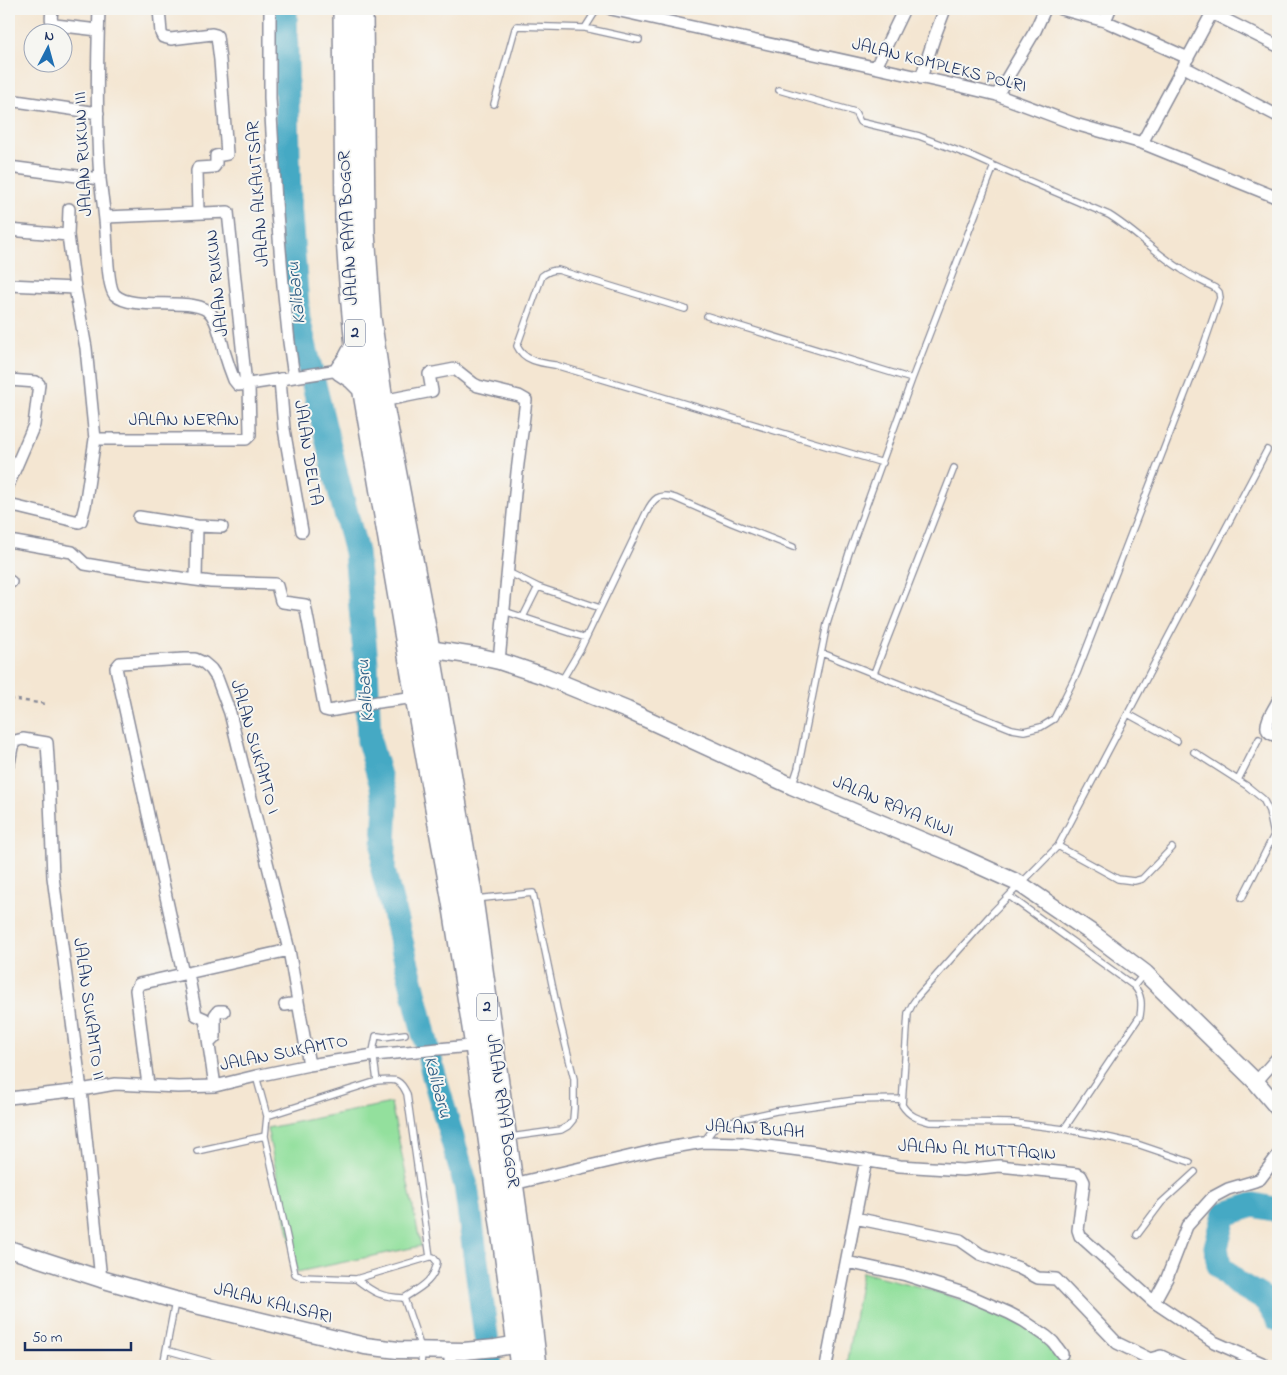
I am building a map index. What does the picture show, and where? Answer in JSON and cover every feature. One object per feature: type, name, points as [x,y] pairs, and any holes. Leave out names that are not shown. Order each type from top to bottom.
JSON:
[{"type":"highway","name":"JALAN RAYA BOGOR","points":[[344,9],[346,221],[350,283],[351,363],[363,388],[419,651],[416,697],[463,901]]},
{"type":"highway","name":"JALAN RAYA BOGOR","points":[[351,363],[370,318],[364,232],[362,9]]},
{"type":"highway","name":"JALAN RAYA BOGOR","points":[[351,363],[382,401],[419,651],[463,901],[526,1342],[536,1366]]},
{"type":"highway","name":"JALAN RAYA BOGOR","points":[[484,1045],[505,1137],[504,1185]]},
{"type":"highway","name":"JALAN RAYA BOGOR","points":[[521,1366],[526,1342]]},
{"type":"street","points":[[52,9],[51,21],[54,25],[98,30]]},
{"type":"street","name":"JALAN RUKUN III","points":[[99,9],[98,113],[100,179],[112,292],[119,298],[138,302],[192,306],[207,310],[211,313],[218,326],[234,380],[238,385],[247,385]]},
{"type":"street","points":[[159,9],[163,37],[171,39],[212,34],[217,36],[228,154],[216,156],[214,167],[198,168],[198,213]]},
{"type":"street","name":"JALAN ALKAUTSAR","points":[[270,9],[271,126],[283,286],[289,342],[300,376]]},
{"type":"street","name":"JALAN KOMPLEKS POLRI","points":[[610,9],[964,86],[997,95],[1075,124],[1142,143],[1278,198]]},
{"type":"street","points":[[876,67],[904,9]]},
{"type":"street","points":[[921,78],[945,9]]},
{"type":"street","points":[[997,95],[1035,32],[1045,9]]},
{"type":"street","points":[[1061,9],[1105,21],[1186,63],[1278,116]]},
{"type":"street","points":[[1105,21],[1110,9]]},
{"type":"street","points":[[1142,143],[1213,11],[1278,46]]},
{"type":"street","points":[[9,100],[98,113]]},
{"type":"street","points":[[9,167],[100,179]]},
{"type":"street","points":[[9,505],[78,522],[81,521],[85,506],[95,439],[86,348],[68,235],[69,209]]},
{"type":"street","name":"JALAN RUKUN","points":[[105,217],[228,212],[247,385]]},
{"type":"street","points":[[9,230],[68,235]]},
{"type":"street","points":[[9,285],[75,288]]},
{"type":"street","points":[[247,385],[300,376],[351,363]]},
{"type":"street","points":[[382,401],[432,390],[429,374],[455,370],[478,386],[525,398],[499,661]]},
{"type":"street","points":[[9,380],[36,382],[39,384],[34,425],[9,483]]},
{"type":"street","name":"JALAN DELTA","points":[[280,380],[284,430],[302,531]]},
{"type":"street","name":"JALAN NERAN","points":[[95,439],[246,439],[250,435],[247,385]]},
{"type":"street","points":[[139,517],[197,526],[222,527]]},
{"type":"street","points":[[196,580],[197,526]]},
{"type":"street","points":[[9,541],[72,552],[85,564],[211,582],[272,584],[277,586],[281,601],[304,604],[324,709],[327,711],[416,697]]},
{"type":"street","name":"JALAN RAYA KIWI","points":[[419,651],[464,654],[499,661],[544,676],[635,714],[792,786],[954,854],[1092,933],[1145,974],[1256,1082],[1278,1108]]},
{"type":"street","name":"JALAN SUKAMTO I","points":[[186,974],[116,668],[120,663],[195,660],[204,663],[217,678],[236,735],[289,950],[309,1065]]},
{"type":"street","points":[[1278,701],[1266,726],[1268,731],[1278,737]]},
{"type":"street","name":"JALAN SUKAMTO II","points":[[9,763],[15,741],[23,739],[47,743],[53,876],[81,1090],[101,1279]]},
{"type":"street","points":[[148,1085],[136,990],[139,984],[289,950]]},
{"type":"street","points":[[186,974],[196,1015],[205,1019],[215,1086]]},
{"type":"street","points":[[285,1005],[298,1003]]},
{"type":"street","points":[[209,1042],[215,1036],[215,1015],[218,1012],[224,1011]]},
{"type":"street","name":"JALAN SUKAMTO","points":[[9,1098],[115,1084],[178,1087],[215,1086],[309,1065],[374,1055],[484,1045]]},
{"type":"street","points":[[1256,1082],[1278,1057]]},
{"type":"street","name":"JALAN BUAH","points":[[504,1185],[658,1150],[703,1142],[744,1143],[807,1150],[866,1160]]},
{"type":"street","points":[[1262,1363],[1214,1342],[1154,1302],[1167,1278],[1187,1226],[1217,1194],[1260,1179],[1278,1155]]},
{"type":"street","points":[[826,1366],[866,1160]]},
{"type":"street","name":"JALAN AL MUTTAQIN","points":[[866,1160],[900,1166],[964,1170],[999,1166],[1081,1176],[1084,1182],[1080,1236],[1154,1302]]},
{"type":"street","points":[[855,1218],[960,1240],[980,1254],[1019,1268],[1038,1278],[1056,1279],[1118,1343],[1150,1359],[1161,1356],[1182,1366]]},
{"type":"street","name":"JALAN KALISARI","points":[[9,1250],[175,1300],[422,1359],[450,1359],[526,1342]]},
{"type":"street","points":[[847,1262],[906,1275],[963,1293],[1024,1321],[1053,1342],[1062,1354]]},
{"type":"lane","points":[[585,28],[597,9]]},
{"type":"lane","points":[[494,104],[517,26],[585,28],[639,40]]},
{"type":"lane","points":[[778,90],[856,112],[860,122],[919,136],[974,157],[1109,215],[1126,226],[1181,270],[1215,288],[1220,298],[1198,362],[1077,673],[1054,719],[1041,727],[1024,731],[1012,729],[822,653]]},
{"type":"lane","points":[[792,786],[798,768],[827,624],[849,553],[912,379],[994,166]]},
{"type":"lane","points":[[685,309],[555,270],[542,276],[517,346],[520,353],[540,363],[555,365],[883,463]]},
{"type":"lane","points":[[707,316],[912,379]]},
{"type":"lane","points":[[1190,1162],[1137,1144],[1064,1129],[1015,1123],[930,1122],[917,1119],[905,1110],[902,1105],[908,1013],[913,1003],[993,912],[1058,846],[1268,450]]},
{"type":"lane","points":[[874,674],[954,468]]},
{"type":"lane","points":[[560,684],[586,638],[646,513],[652,502],[660,496],[670,496],[792,547]]},
{"type":"lane","points":[[508,572],[538,587],[600,608]]},
{"type":"lane","points":[[523,617],[538,587]]},
{"type":"lane","points":[[504,611],[586,638]]},
{"type":"lane","points":[[1128,714],[1177,741]]},
{"type":"lane","points":[[1238,780],[1259,739]]},
{"type":"lane","points":[[1194,752],[1238,780],[1263,799],[1266,804],[1274,835],[1242,898]]},
{"type":"lane","points":[[1058,846],[1125,881],[1142,879],[1172,848]]},
{"type":"lane","points":[[1014,890],[1134,986],[1139,991],[1141,997],[1140,1016],[1064,1129]]},
{"type":"lane","points":[[463,901],[534,893],[559,1018],[574,1079],[573,1120],[568,1126],[561,1130],[505,1137]]},
{"type":"lane","points":[[1134,986],[1145,974]]},
{"type":"lane","points":[[377,1081],[373,1050],[376,1036],[384,1037],[405,1034]]},
{"type":"lane","points":[[256,1076],[267,1116],[265,1136],[295,1274],[301,1277],[356,1279],[430,1257],[433,1257],[437,1262],[434,1273],[428,1282],[404,1298],[380,1295],[356,1279]]},
{"type":"lane","points":[[267,1116],[377,1081],[399,1081],[407,1094],[430,1257]]},
{"type":"lane","points":[[703,1142],[715,1127],[723,1123],[776,1110],[855,1100],[902,1099]]},
{"type":"lane","points":[[198,1151],[265,1136]]},
{"type":"lane","points":[[1137,1235],[1161,1203],[1195,1172]]},
{"type":"lane","points":[[404,1298],[422,1359]]},
{"type":"lane","points":[[163,1366],[175,1300]]},
{"type":"lane","points":[[166,1350],[223,1366]]},
{"type":"path","points":[[9,700],[47,704]]},
{"type":"green space","points":[[391,1103],[421,1246],[297,1272],[267,1128]]},
{"type":"green space","points":[[862,1272],[924,1288],[1004,1314],[1037,1332],[1062,1356],[1076,1366],[846,1366]]},
{"type":"waterway","name":"Kalibaru","points":[[285,9],[289,203],[298,319],[356,552],[366,663],[369,741],[386,800],[383,870],[434,1076],[466,1186],[490,1366]]},
{"type":"waterway","points":[[1278,1210],[1254,1205],[1225,1214],[1216,1247],[1219,1265],[1237,1283],[1266,1300],[1278,1319]]}]
